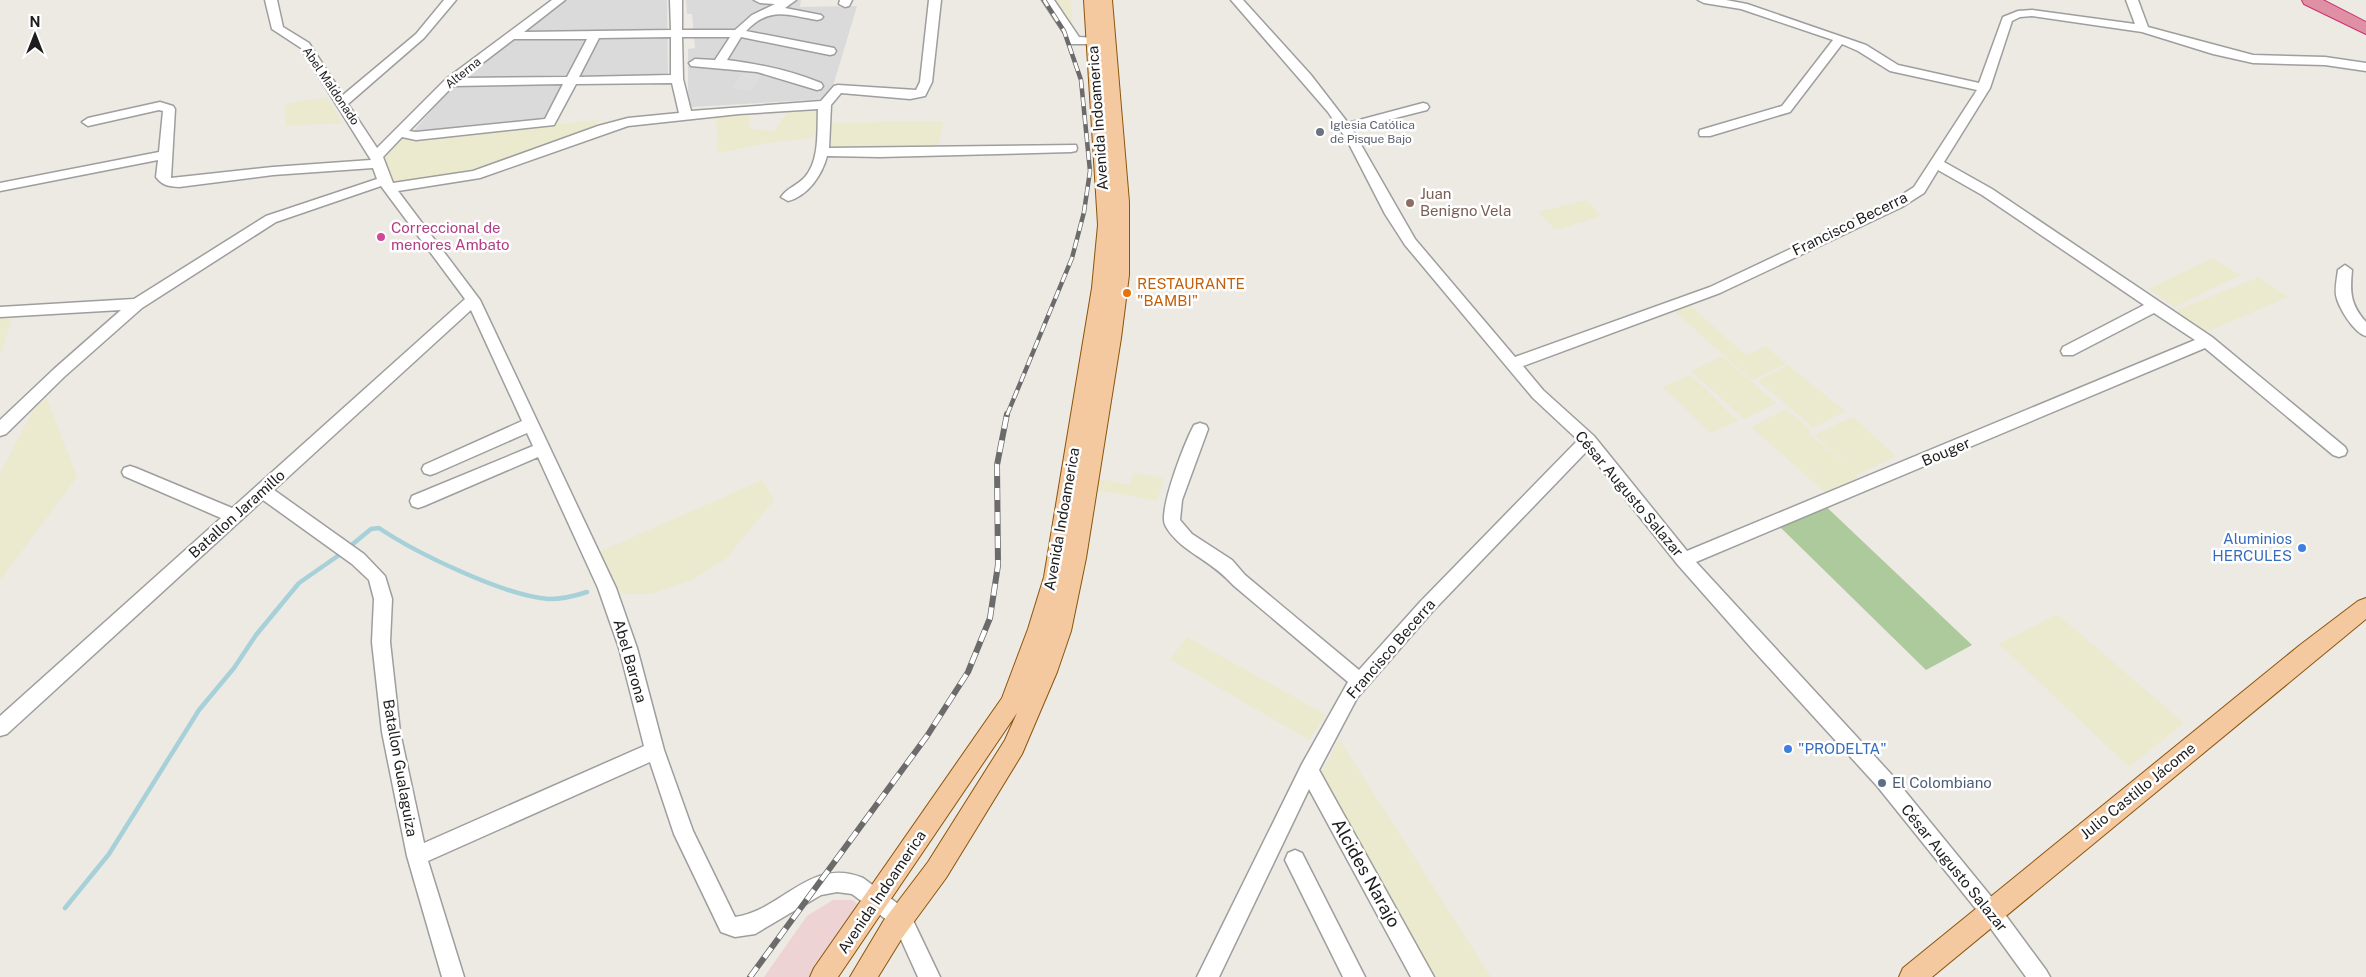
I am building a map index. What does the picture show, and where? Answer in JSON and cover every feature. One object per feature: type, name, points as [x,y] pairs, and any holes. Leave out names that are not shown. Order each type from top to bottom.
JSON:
[{"type":"highway","points":[[2312,0],[2366,24]]},
{"type":"highway","points":[[2312,0],[2366,29]]},
{"type":"highway","points":[[2335,0],[2366,13]]},
{"type":"highway","points":[[2341,0],[2366,13]]},
{"type":"main road","name":"Avenida Indoamerica","points":[[824,977],[1011,703],[1039,629],[1054,577],[1101,288],[1106,225],[1092,41],[1098,1]]},
{"type":"main road","name":"Avenida Indoamerica","points":[[862,977],[980,804],[1014,747],[1046,672],[1060,631],[1076,558],[1112,338],[1120,275],[1121,202],[1098,1]]},
{"type":"main road","name":"Julio Castillo Jácome","points":[[1912,977],[2366,607]]},
{"type":"street","name":"Abel Maldonado","points":[[271,0],[278,29],[305,46],[343,102],[376,160],[387,184]]},
{"type":"street","points":[[343,102],[420,36],[450,0]]},
{"type":"street","name":"Alterna","points":[[376,160],[450,82],[559,0]]},
{"type":"street","points":[[676,0],[677,78],[686,116]]},
{"type":"street","points":[[760,0],[789,1]]},
{"type":"street","points":[[788,197],[809,181],[817,170],[821,152],[825,104],[838,89],[910,95],[916,95],[924,91],[935,0]]},
{"type":"street","points":[[1048,0],[1075,41],[1092,41]]},
{"type":"street","name":"César Augusto Salazar","points":[[1238,0],[1331,107],[1346,127],[1397,224],[1538,394],[1588,440],[1684,560],[1758,645],[1884,780],[1991,912],[2039,977]]},
{"type":"street","points":[[1704,0],[1743,6],[1840,39],[1869,52],[1884,64],[1894,68],[1984,88]]},
{"type":"street","points":[[2132,0],[2142,29]]},
{"type":"street","points":[[720,62],[738,34],[750,20],[775,10],[789,1]]},
{"type":"street","points":[[775,10],[817,17]]},
{"type":"street","name":"Francisco Becerra","points":[[1512,364],[1715,290],[1897,204],[1919,190],[1984,88],[2007,19],[2018,14],[2032,13],[2142,29],[2216,51],[2253,59],[2325,61],[2366,67]]},
{"type":"street","points":[[511,36],[676,33],[738,34],[830,51]]},
{"type":"street","points":[[401,133],[416,136],[550,122],[595,34]]},
{"type":"street","points":[[1705,133],[1789,107],[1840,39]]},
{"type":"street","points":[[695,63],[720,62],[789,76],[816,86]]},
{"type":"street","points":[[450,82],[677,78]]},
{"type":"street","points":[[0,430],[59,372],[137,304],[271,219],[297,209],[387,184],[475,175],[613,125],[686,116],[825,104]]},
{"type":"street","points":[[88,122],[166,106],[169,109],[163,177],[167,182],[179,183],[376,160]]},
{"type":"street","points":[[1346,127],[1423,107]]},
{"type":"street","points":[[821,152],[880,153],[1071,148]]},
{"type":"street","points":[[0,188],[165,155]]},
{"type":"street","points":[[1936,163],[1987,192],[2207,341],[2339,450]]},
{"type":"street","name":"Abel Barona","points":[[387,184],[474,300],[612,603],[628,648],[655,750],[684,834],[728,925],[735,928],[755,924],[817,886],[837,882],[856,885],[902,919],[929,977]]},
{"type":"street","points":[[2345,270],[2343,295],[2353,317],[2366,331]]},
{"type":"street","name":"Batallon Jaramillo","points":[[0,728],[474,300]]},
{"type":"street","points":[[0,312],[137,304]]},
{"type":"street","points":[[2068,351],[2155,306]]},
{"type":"street","name":"Bouger","points":[[1684,560],[2207,341]]},
{"type":"street","points":[[430,469],[531,424]]},
{"type":"street","points":[[1200,429],[1174,500],[1172,522],[1176,529],[1186,539],[1226,565],[1239,580],[1360,681]]},
{"type":"street","name":"Francisco Becerra","points":[[1208,977],[1309,770],[1351,692],[1426,607],[1588,440]]},
{"type":"street","points":[[418,501],[541,448]]},
{"type":"street","points":[[130,472],[234,516]]},
{"type":"street","name":"Batallon Gualaguiza","points":[[262,491],[358,559],[376,576],[383,599],[381,642],[391,732],[417,856],[453,977]]},
{"type":"street","points":[[417,856],[655,750]]},
{"type":"street","name":"Alcides Narajo","points":[[1309,770],[1423,977]]},
{"type":"street","points":[[1295,860],[1354,977]]},
{"type":"shaded area","points":[[565,0],[667,0],[668,76],[568,76],[547,120],[413,132],[452,86]]},
{"type":"shaded area","points":[[686,0],[801,0],[800,7],[857,6],[830,96],[826,99],[688,106],[688,49],[695,48],[692,14],[687,14]]},
{"type":"shaded area","points":[[743,71],[762,73],[752,91],[732,89]]},
{"type":"shaded area","points":[[833,900],[852,900],[863,908],[815,977],[764,977],[807,916]]},
{"type":"green space","points":[[1054,0],[1071,0],[1073,32]]},
{"type":"green space","points":[[327,97],[343,123],[286,126],[285,104]]},
{"type":"green space","points":[[791,107],[820,108],[816,134],[811,138],[766,143],[718,153],[716,114],[750,112],[749,127],[752,129],[774,131]]},
{"type":"green space","points":[[599,120],[592,128],[476,171],[393,183],[380,161],[382,153],[399,138],[411,139]]},
{"type":"green space","points":[[943,121],[940,142],[933,150],[818,152],[824,123]]},
{"type":"green space","points":[[1586,200],[1601,216],[1555,230],[1539,212]]},
{"type":"green space","points":[[2213,258],[2240,275],[2175,307],[2149,289]]},
{"type":"green space","points":[[2259,277],[2288,297],[2204,333],[2175,311]]},
{"type":"green space","points":[[1689,305],[1746,355],[1766,346],[1786,364],[1752,380],[1674,311]]},
{"type":"green space","points":[[13,315],[0,356],[0,317]]},
{"type":"green space","points":[[1722,356],[1776,403],[1744,419],[1691,371]]},
{"type":"green space","points":[[1788,365],[1845,411],[1814,428],[1758,381]]},
{"type":"green space","points":[[1691,375],[1738,421],[1710,433],[1663,387]]},
{"type":"green space","points":[[47,399],[77,477],[0,580],[0,473],[35,407]]},
{"type":"green space","points":[[1786,409],[1811,431],[1808,433],[1849,468],[1814,435],[1853,417],[1896,456],[1857,475],[1858,477],[1827,494],[1751,427]]},
{"type":"green space","points":[[1134,473],[1164,478],[1157,501],[1096,490],[1100,479],[1129,485]]},
{"type":"green space","points":[[762,480],[774,500],[727,558],[692,580],[650,594],[622,594],[590,556]]},
{"type":"green space","points":[[1817,498],[1972,645],[1926,670],[1773,520]]},
{"type":"green space","points":[[2057,614],[2184,723],[2129,767],[1999,644]]},
{"type":"green space","points":[[1187,637],[1326,715],[1309,740],[1170,659]]},
{"type":"green space","points":[[1339,739],[1491,977],[1415,977],[1314,788]]},
{"type":"waterway","points":[[348,548],[371,529],[379,528],[437,561],[509,590],[549,599],[587,592]]},
{"type":"waterway","points":[[65,908],[109,854],[199,710],[234,668],[256,635],[299,583],[342,553]]},
{"type":"railway","points":[[1007,415],[1072,258],[1084,212],[1090,171],[1081,80],[1064,31],[1044,0]]},
{"type":"railway","points":[[750,977],[927,736],[968,672],[990,618],[998,565],[997,465],[1007,414]]},
{"type":"place","name":"Iglesia Católica de Pisque Bajo","points":[[1320,132]]},
{"type":"place","name":"Juan Benigno Vela","points":[[1410,203]]},
{"type":"place","name":"Correccional de menores Ambato","points":[[381,237]]},
{"type":"place","name":"RESTAURANTE \"BAMBI\"","points":[[1127,293]]},
{"type":"place","name":"Aluminios HERCULES","points":[[2302,548]]},
{"type":"place","name":"\"PRODELTA\"","points":[[1788,749]]},
{"type":"place","name":"El Colombiano","points":[[1882,783]]}]
